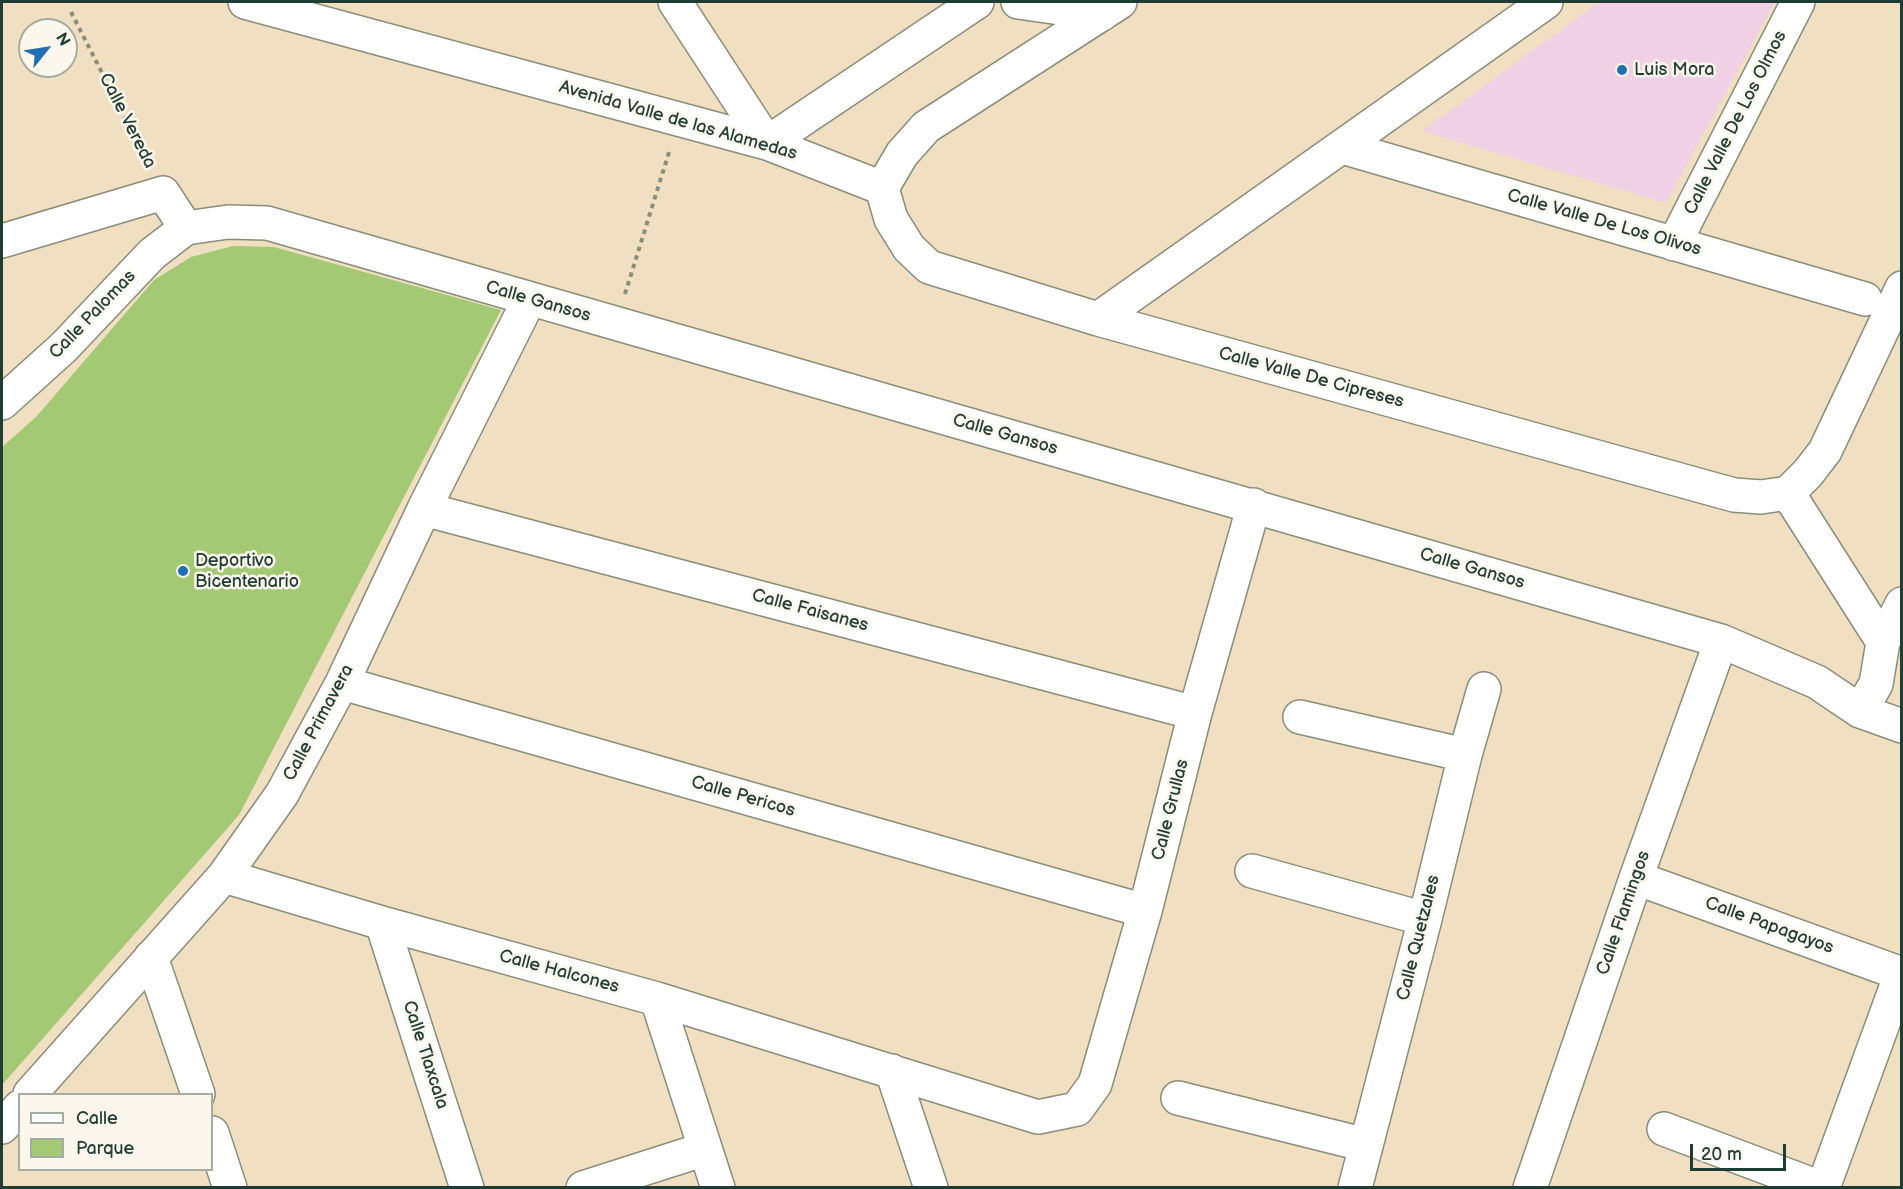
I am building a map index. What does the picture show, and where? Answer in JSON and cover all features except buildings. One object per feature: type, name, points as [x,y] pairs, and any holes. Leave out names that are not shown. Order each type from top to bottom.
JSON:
[{"type":"street","name":"Avenida Valle de las Alamedas","points":[[245,2],[767,143],[882,188]]},
{"type":"street","points":[[675,2],[767,143],[976,2]]},
{"type":"street","points":[[1018,2],[1111,8]]},
{"type":"street","points":[[1098,319],[1546,2]]},
{"type":"street","name":"Calle Valle De Los Olmos","points":[[1674,244],[1798,2]]},
{"type":"street","points":[[882,188],[902,153],[926,127],[1111,8]]},
{"type":"street","name":"Calle Valle De Los Olivos","points":[[1342,147],[1865,299]]},
{"type":"street","name":"Calle Valle De Cipreses","points":[[882,188],[891,219],[909,248],[928,267],[1098,319],[1734,495],[1761,497],[1788,493]]},
{"type":"street","points":[[2,241],[163,193],[186,228]]},
{"type":"street","name":"Calle Gansos","points":[[186,228],[228,222],[267,223],[1721,640],[1817,682],[1879,696],[1902,726]]},
{"type":"street","name":"Calle Palomas","points":[[2,403],[64,347],[152,254],[186,228]]},
{"type":"street","points":[[1883,642],[1788,493],[1825,451],[1902,288]]},
{"type":"street","name":"Calle Primavera","points":[[32,1093],[224,876],[282,794],[342,683],[424,508],[529,300]]},
{"type":"street","name":"Calle Grullas","points":[[1077,1109],[1095,1084],[1145,911],[1195,713],[1254,506]]},
{"type":"street","name":"Calle Faisanes","points":[[424,508],[1195,713]]},
{"type":"street","points":[[1879,696],[1883,642],[1902,604]]},
{"type":"street","name":"Calle Flamingos","points":[[1530,1188],[1636,878],[1721,640]]},
{"type":"street","name":"Calle Pericos","points":[[342,683],[1145,911]]},
{"type":"street","name":"Calle Quetzales","points":[[1355,1188],[1465,755],[1484,689]]},
{"type":"street","points":[[1300,717],[1465,755]]},
{"type":"street","points":[[1252,871],[1425,919]]},
{"type":"street","name":"Calle Halcones","points":[[224,876],[382,923],[657,999],[1038,1117],[1077,1109]]},
{"type":"street","name":"Calle Papagayos","points":[[1636,878],[1901,974]]},
{"type":"street","name":"Calle Tlaxcala","points":[[382,923],[467,1188]]},
{"type":"street","points":[[151,957],[197,1093]]},
{"type":"street","points":[[1664,1129],[1822,1188],[1901,974]]},
{"type":"street","points":[[657,999],[718,1188]]},
{"type":"street","points":[[892,1071],[931,1188]]},
{"type":"street","points":[[1178,1098],[1366,1145]]},
{"type":"street","points":[[2,1127],[18,1109]]},
{"type":"street","points":[[213,1136],[230,1188]]},
{"type":"street","points":[[583,1188],[705,1149]]},
{"type":"path","name":"Calle Vereda","points":[[71,12],[163,193]]},
{"type":"path","points":[[615,324],[679,120]]},
{"type":"shaded area","name":"Luis Mora","points":[[1599,2],[1775,2],[1666,203],[1422,131]]},
{"type":"green space","name":"Deportivo Bicentenario","points":[[233,246],[274,247],[501,310],[239,815],[2,1085],[2,447],[36,417],[154,280],[191,257]]},
{"type":"place","name":"Luis Mora","points":[[1622,70]]},
{"type":"place","name":"Deportivo Bicentenario","points":[[183,571]]}]
